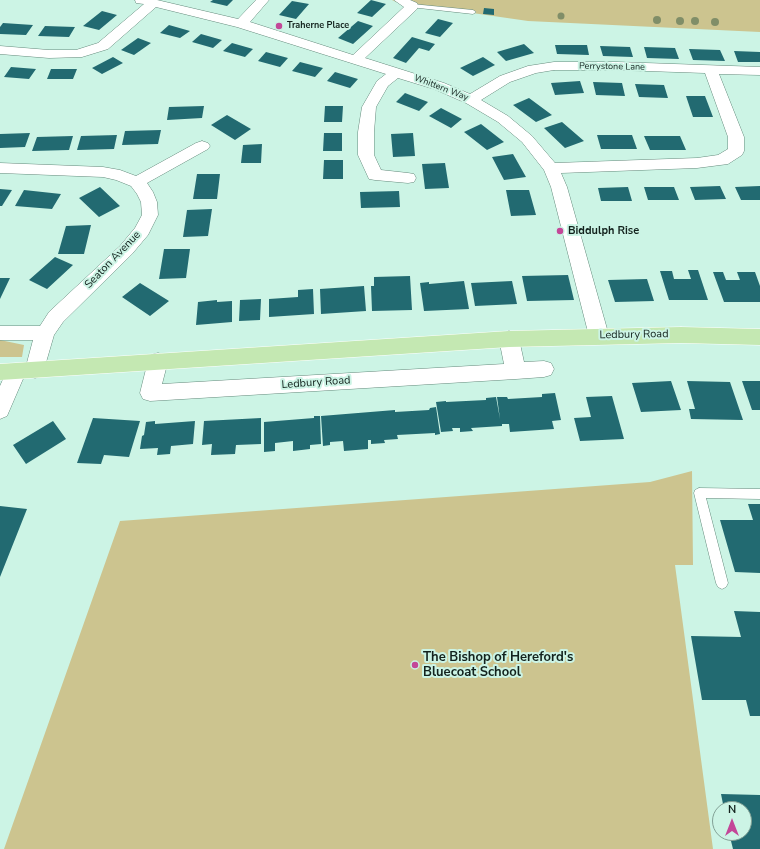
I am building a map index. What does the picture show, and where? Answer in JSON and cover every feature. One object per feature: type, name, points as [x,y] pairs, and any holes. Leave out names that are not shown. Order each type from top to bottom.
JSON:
[{"type":"highway","name":"Ledbury Road","points":[[17,371],[509,339],[693,334],[760,337]]},
{"type":"street","points":[[241,24],[264,0]]},
{"type":"street","points":[[356,59],[412,6],[400,0]]},
{"type":"street","points":[[0,50],[49,54],[78,54],[103,46],[147,2]]},
{"type":"street","name":"Whittern Way","points":[[147,2],[241,24],[397,72],[439,86],[471,100],[503,119],[527,139],[551,168],[559,186],[600,336]]},
{"type":"street","name":"Perrystone Lane","points":[[471,100],[505,79],[533,69],[554,66],[617,66],[760,72]]},
{"type":"street","points":[[551,168],[697,163],[722,160],[736,151],[736,136],[710,69]]},
{"type":"street","points":[[397,72],[382,84],[369,107],[366,132],[366,155],[375,175],[408,178]]},
{"type":"street","points":[[0,168],[103,172],[120,175],[137,182],[202,146]]},
{"type":"street","name":"Seaton Avenue","points":[[0,410],[17,371],[56,317],[126,250],[142,231],[150,215],[150,202],[145,192],[137,182]]},
{"type":"street","points":[[0,333],[45,333]]},
{"type":"street","points":[[509,339],[516,370]]},
{"type":"street","name":"Ledbury Road","points":[[158,361],[150,393],[544,369]]},
{"type":"lane","points":[[412,6],[473,12]]},
{"type":"lane","points":[[722,583],[699,493],[760,494]]},
{"type":"shaded area","points":[[392,0],[760,0],[760,32],[528,21],[396,2]]},
{"type":"shaded area","points":[[0,340],[24,345],[22,357],[0,357]]},
{"type":"shaded area","name":"The Bishop of Hereford's Bluecoat School","points":[[692,471],[693,565],[675,565],[713,849],[4,849],[120,521],[650,482]]},
{"type":"building","points":[[213,0],[233,0],[227,6],[210,2]]},
{"type":"building","points":[[371,0],[386,4],[372,17],[357,13]]},
{"type":"building","points":[[292,1],[309,4],[296,19],[279,15]]},
{"type":"building","points":[[484,8],[494,9],[494,15],[483,14]]},
{"type":"building","points":[[102,11],[117,15],[99,30],[83,26]]},
{"type":"building","points":[[438,19],[453,23],[440,37],[425,33]]},
{"type":"building","points":[[358,21],[373,26],[353,44],[338,38]]},
{"type":"building","points":[[3,23],[33,25],[26,35],[0,34],[0,27]]},
{"type":"building","points":[[169,25],[190,31],[180,38],[160,33]]},
{"type":"building","points":[[45,26],[75,27],[69,37],[38,36]]},
{"type":"building","points":[[201,34],[222,40],[213,48],[192,42]]},
{"type":"building","points":[[412,37],[435,44],[429,51],[419,48],[406,63],[393,58]]},
{"type":"building","points":[[138,38],[151,43],[134,55],[121,50]]},
{"type":"building","points":[[232,43],[253,49],[245,57],[223,51]]},
{"type":"building","points":[[524,44],[534,53],[506,61],[497,52]]},
{"type":"building","points":[[555,45],[587,45],[589,55],[557,54]]},
{"type":"building","points":[[600,46],[630,47],[633,57],[603,56]]},
{"type":"building","points":[[644,47],[675,48],[679,59],[647,58]]},
{"type":"building","points":[[689,49],[720,50],[725,61],[693,60]]},
{"type":"building","points":[[734,51],[760,52],[760,62],[738,62]]},
{"type":"building","points":[[266,52],[288,58],[280,67],[258,61]]},
{"type":"building","points":[[113,57],[123,63],[102,74],[92,68]]},
{"type":"building","points":[[483,57],[495,65],[473,76],[460,68]]},
{"type":"building","points":[[300,62],[323,68],[315,77],[292,71]]},
{"type":"building","points":[[11,67],[36,69],[29,79],[4,77]]},
{"type":"building","points":[[51,69],[77,69],[73,79],[47,79]]},
{"type":"building","points":[[335,72],[358,79],[350,88],[327,81]]},
{"type":"building","points":[[580,81],[584,93],[555,95],[551,83]]},
{"type":"building","points":[[593,82],[622,83],[625,96],[596,95]]},
{"type":"building","points":[[635,84],[664,85],[668,98],[639,97]]},
{"type":"building","points":[[405,93],[428,102],[419,111],[396,102]]},
{"type":"building","points":[[686,96],[705,96],[713,117],[693,117]]},
{"type":"building","points":[[529,98],[552,115],[536,122],[513,105]]},
{"type":"building","points":[[204,106],[202,118],[167,120],[169,107]]},
{"type":"building","points":[[325,106],[343,106],[342,122],[324,122]]},
{"type":"building","points":[[441,108],[462,119],[451,128],[429,116]]},
{"type":"building","points":[[227,115],[251,129],[235,140],[211,125]]},
{"type":"building","points":[[562,122],[584,141],[565,148],[544,128]]},
{"type":"building","points":[[481,124],[504,142],[487,150],[464,132]]},
{"type":"building","points":[[161,130],[158,144],[122,145],[125,131]]},
{"type":"building","points":[[30,133],[25,147],[0,148],[0,134]]},
{"type":"building","points":[[324,133],[342,133],[342,151],[323,151]]},
{"type":"building","points":[[413,133],[415,156],[393,157],[391,134]]},
{"type":"building","points":[[117,135],[114,149],[77,150],[81,136]]},
{"type":"building","points":[[597,135],[632,135],[637,149],[601,149]]},
{"type":"building","points":[[73,136],[69,150],[32,151],[37,137]]},
{"type":"building","points":[[644,136],[680,136],[686,150],[650,150]]},
{"type":"building","points":[[262,144],[261,163],[241,163],[243,145]]},
{"type":"building","points":[[513,154],[526,177],[504,180],[492,157]]},
{"type":"building","points":[[324,160],[343,160],[343,179],[323,179]]},
{"type":"building","points":[[445,163],[449,188],[425,189],[422,164]]},
{"type":"building","points":[[197,174],[220,174],[217,199],[193,199]]},
{"type":"building","points":[[720,186],[726,199],[695,200],[690,187]]},
{"type":"building","points":[[760,186],[760,200],[741,200],[735,187]]},
{"type":"building","points":[[100,187],[120,206],[99,217],[79,198]]},
{"type":"building","points":[[628,187],[632,201],[601,201],[598,188]]},
{"type":"building","points":[[644,187],[674,187],[679,200],[648,200]]},
{"type":"building","points":[[0,189],[12,190],[2,206],[0,206]]},
{"type":"building","points":[[24,190],[61,194],[52,209],[15,206]]},
{"type":"building","points":[[506,190],[529,190],[536,215],[511,216]]},
{"type":"building","points":[[399,191],[400,207],[361,208],[360,192]]},
{"type":"building","points":[[212,209],[208,236],[183,237],[187,210]]},
{"type":"building","points":[[91,225],[84,254],[58,254],[66,226]]},
{"type":"building","points":[[164,249],[190,249],[186,278],[159,279]]},
{"type":"building","points":[[55,257],[73,265],[47,289],[29,280]]},
{"type":"building","points":[[688,270],[698,270],[708,300],[669,300],[660,271],[672,271],[674,279],[691,279]]},
{"type":"building","points":[[713,272],[723,272],[726,280],[740,280],[737,272],[755,272],[760,286],[760,302],[724,302]]},
{"type":"building","points":[[568,275],[574,300],[527,301],[522,276]]},
{"type":"building","points":[[410,276],[412,310],[372,311],[371,286],[374,286],[374,277]]},
{"type":"building","points":[[0,278],[10,278],[0,299]]},
{"type":"building","points":[[647,279],[654,301],[615,302],[608,280]]},
{"type":"building","points":[[464,281],[469,309],[424,311],[420,283],[429,282],[429,284]]},
{"type":"building","points":[[512,281],[517,304],[475,306],[471,283]]},
{"type":"building","points":[[140,283],[169,301],[150,316],[122,297]]},
{"type":"building","points":[[364,286],[366,311],[321,314],[320,289]]},
{"type":"building","points":[[313,289],[314,314],[269,317],[269,299],[298,297],[298,290]]},
{"type":"building","points":[[261,299],[260,320],[239,321],[240,300]]},
{"type":"building","points":[[217,300],[217,302],[232,301],[232,322],[196,325],[198,302]]},
{"type":"building","points":[[671,381],[681,410],[641,412],[632,383]]},
{"type":"building","points":[[687,381],[730,382],[743,420],[691,419],[689,409],[695,409]]},
{"type":"building","points":[[742,381],[760,381],[760,410],[752,410]]},
{"type":"building","points":[[555,393],[561,420],[552,421],[554,429],[510,432],[509,424],[502,424],[502,426],[471,428],[473,431],[460,432],[460,428],[452,428],[453,431],[441,432],[436,402],[486,400],[486,398],[496,397],[500,419],[497,397],[507,397],[508,399],[542,397],[542,394]]},
{"type":"building","points":[[612,396],[624,439],[580,441],[574,418],[591,417],[586,397]]},
{"type":"building","points":[[436,407],[440,434],[397,435],[398,439],[384,440],[385,443],[371,444],[371,440],[368,440],[368,449],[344,451],[343,441],[330,442],[330,445],[323,446],[321,416],[395,410],[395,412],[429,410],[430,408]]},
{"type":"building","points":[[314,416],[320,416],[321,444],[310,445],[310,449],[293,451],[293,441],[275,443],[275,451],[264,452],[264,422],[314,418]]},
{"type":"building","points":[[93,418],[140,421],[129,457],[104,455],[101,464],[77,463]]},
{"type":"building","points":[[261,418],[261,444],[236,445],[235,454],[211,455],[212,444],[202,445],[204,421]]},
{"type":"building","points":[[53,421],[66,439],[26,464],[13,445]]},
{"type":"building","points":[[155,421],[155,424],[195,421],[193,444],[171,446],[170,454],[157,455],[158,448],[140,449],[146,422]]},
{"type":"building","points":[[748,504],[760,504],[760,573],[735,572],[720,520],[753,520]]},
{"type":"building","points":[[0,506],[27,509],[0,577]]},
{"type":"building","points":[[734,611],[760,612],[760,716],[750,716],[746,700],[702,700],[691,636],[741,637]]},
{"type":"building","points":[[721,794],[760,795],[760,849],[733,849],[731,841],[752,841],[752,801],[722,801]]},
{"type":"place","name":"Traherne Place","points":[[279,26]]},
{"type":"place","name":"Biddulph Rise","points":[[560,231]]},
{"type":"place","name":"The Bishop of Hereford's Bluecoat School","points":[[415,665]]}]
